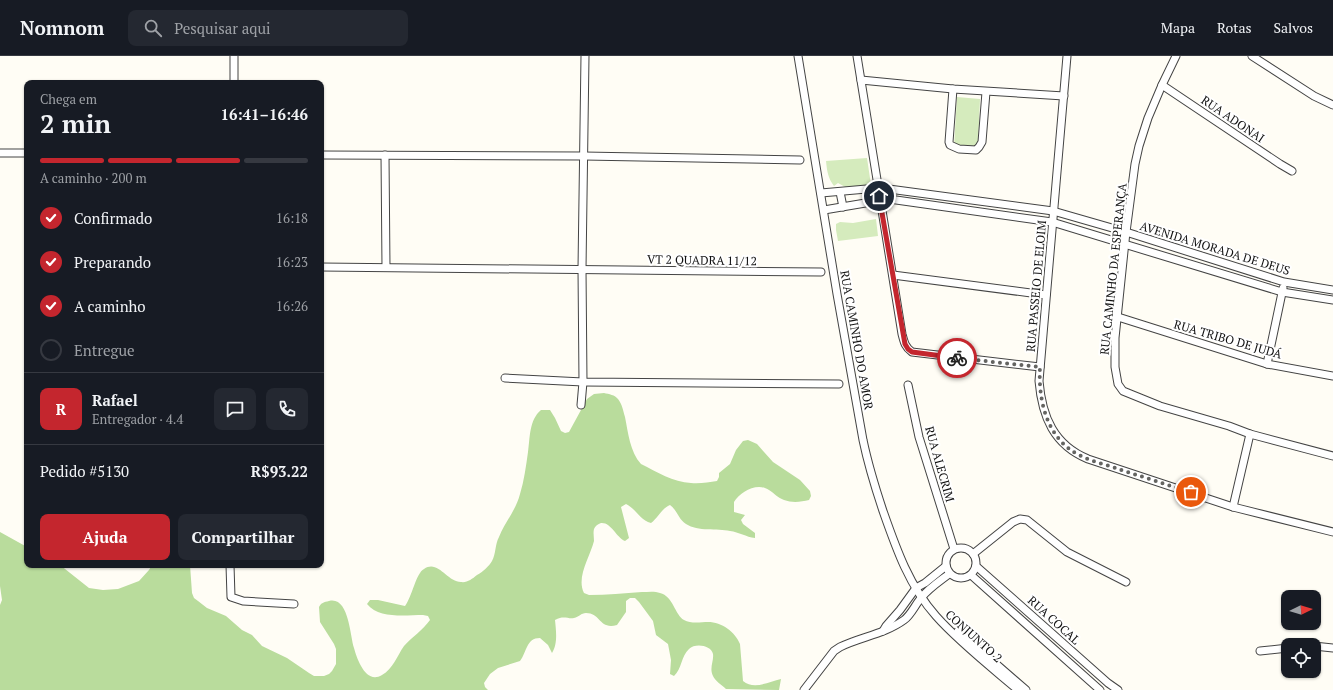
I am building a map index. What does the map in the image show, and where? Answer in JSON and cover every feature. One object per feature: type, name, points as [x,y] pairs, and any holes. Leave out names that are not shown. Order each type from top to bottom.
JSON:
[{"type":"street","points":[[234,56],[234,80]]},
{"type":"street","points":[[581,405],[583,382],[582,269],[585,56]]},
{"type":"street","name":"RUA CAMINHO DO AMOR","points":[[798,56],[868,462],[891,534],[904,568],[921,598],[934,614]]},
{"type":"street","points":[[857,56],[902,334],[905,344],[912,352],[1040,367]]},
{"type":"street","name":"RUA PASSEIO DE ELOIM","points":[[1067,56],[1040,367],[1040,390],[1045,415],[1055,434],[1068,448],[1088,459],[1233,506],[1333,532]]},
{"type":"street","name":"RUA CAMINHO DA ESPERANÇA","points":[[1176,56],[1148,118],[1139,146],[1133,178],[1118,317],[1115,367],[1118,384],[1123,391],[1160,406],[1250,434],[1333,456]]},
{"type":"street","points":[[1252,56],[1314,96],[1333,105]]},
{"type":"street","points":[[861,80],[986,92],[1064,96]]},
{"type":"street","name":"RUA ADONAI","points":[[1162,85],[1292,171]]},
{"type":"street","points":[[953,89],[949,142],[952,147],[971,150],[978,149],[982,142],[986,92]]},
{"type":"street","points":[[0,153],[24,153]]},
{"type":"street","points":[[324,155],[584,156],[800,160]]},
{"type":"street","points":[[385,155],[386,267]]},
{"type":"street","name":"AVENIDA MORADA DE DEUS","points":[[821,193],[878,188],[971,199],[1053,211],[1126,232],[1284,282],[1333,290]]},
{"type":"street","points":[[840,192],[843,207]]},
{"type":"street","name":"AVENIDA MORADA DE DEUS","points":[[824,210],[889,199],[1052,222],[1282,292],[1333,300]]},
{"type":"street","name":"VT 2 QUADRA 11/12","points":[[324,267],[821,272]]},
{"type":"street","points":[[893,275],[1046,295]]},
{"type":"street","points":[[1267,364],[1284,282]]},
{"type":"street","name":"RUA TRIBO DE JUDÁ","points":[[1118,317],[1267,364],[1333,376]]},
{"type":"street","points":[[504,378],[583,382],[840,384]]},
{"type":"street","name":"RUA ALECRIM","points":[[908,385],[919,437],[954,549]]},
{"type":"street","points":[[1233,506],[1250,434]]},
{"type":"street","points":[[973,554],[1013,522],[1028,520],[1067,552],[1126,582]]},
{"type":"street","points":[[961,548],[968,550],[973,554],[976,560],[976,566],[971,575],[961,579],[955,578],[949,574],[946,566],[946,560],[954,549],[961,548]]},
{"type":"street","points":[[884,628],[908,600],[916,588],[946,566]]},
{"type":"street","name":"RUA COCAL","points":[[976,566],[1118,690]]},
{"type":"street","points":[[230,568],[231,597],[243,602],[294,604]]},
{"type":"street","points":[[804,690],[834,651],[884,628],[898,624],[907,618],[921,598],[949,574]]},
{"type":"street","name":"RUA COCAL","points":[[971,575],[1100,690]]},
{"type":"street","name":"CONJUNTO 2","points":[[934,614],[969,648],[1022,690]]},
{"type":"street","points":[[1321,647],[1333,648]]},
{"type":"street","points":[[1260,651],[1281,649]]},
{"type":"green space","points":[[957,97],[980,99],[978,147],[954,147]]},
{"type":"green space","points":[[867,158],[871,185],[847,188],[838,183],[834,186],[828,174],[826,161]]},
{"type":"green space","points":[[876,219],[878,236],[838,241],[836,224],[840,222],[853,223]]},
{"type":"green space","points":[[604,393],[612,395],[618,399],[625,417],[630,442],[637,459],[641,464],[671,479],[698,483],[717,481],[719,473],[730,464],[736,450],[743,441],[748,440],[757,444],[773,462],[800,480],[810,491],[811,496],[809,500],[796,502],[784,500],[769,490],[759,487],[749,489],[740,495],[734,502],[734,512],[745,515],[741,520],[743,524],[755,533],[755,538],[725,530],[696,528],[684,522],[670,505],[664,509],[651,523],[647,522],[626,504],[621,507],[629,538],[625,541],[605,523],[597,525],[594,528],[594,541],[584,567],[582,587],[584,593],[589,595],[658,592],[668,598],[678,614],[684,620],[693,622],[713,622],[727,628],[740,644],[743,681],[747,684],[756,685],[781,679],[779,690],[726,689],[713,676],[711,670],[713,657],[712,651],[702,646],[695,646],[689,649],[684,655],[677,673],[674,676],[670,674],[671,660],[668,644],[656,635],[653,621],[639,602],[635,598],[630,598],[626,601],[626,612],[617,625],[607,625],[595,616],[586,613],[574,618],[563,617],[555,620],[556,641],[552,653],[548,645],[540,638],[532,640],[527,646],[520,661],[498,668],[490,674],[484,683],[488,690],[0,690],[0,605],[2,600],[0,586],[0,532],[24,545],[24,568],[64,568],[89,588],[103,590],[118,589],[139,581],[150,568],[190,568],[192,593],[194,598],[207,608],[226,616],[242,630],[252,635],[262,646],[287,658],[314,676],[324,676],[329,674],[336,664],[336,649],[320,622],[319,607],[324,602],[336,601],[341,605],[348,618],[355,653],[363,669],[371,677],[382,675],[392,666],[404,646],[430,620],[428,616],[423,615],[393,615],[378,612],[367,604],[370,600],[378,600],[405,606],[421,571],[429,567],[434,567],[451,579],[461,582],[465,582],[484,571],[492,561],[498,540],[518,500],[525,473],[532,424],[537,414],[541,410],[550,410],[561,431],[565,433],[569,432],[587,399],[594,394]]},
{"type":"way so far","points":[[957,358],[1040,367],[1039,381],[1041,400],[1045,415],[1055,434],[1063,444],[1088,459],[1191,492]]},
{"type":"route","points":[[879,196],[902,334],[905,344],[912,352],[957,358]]}]
